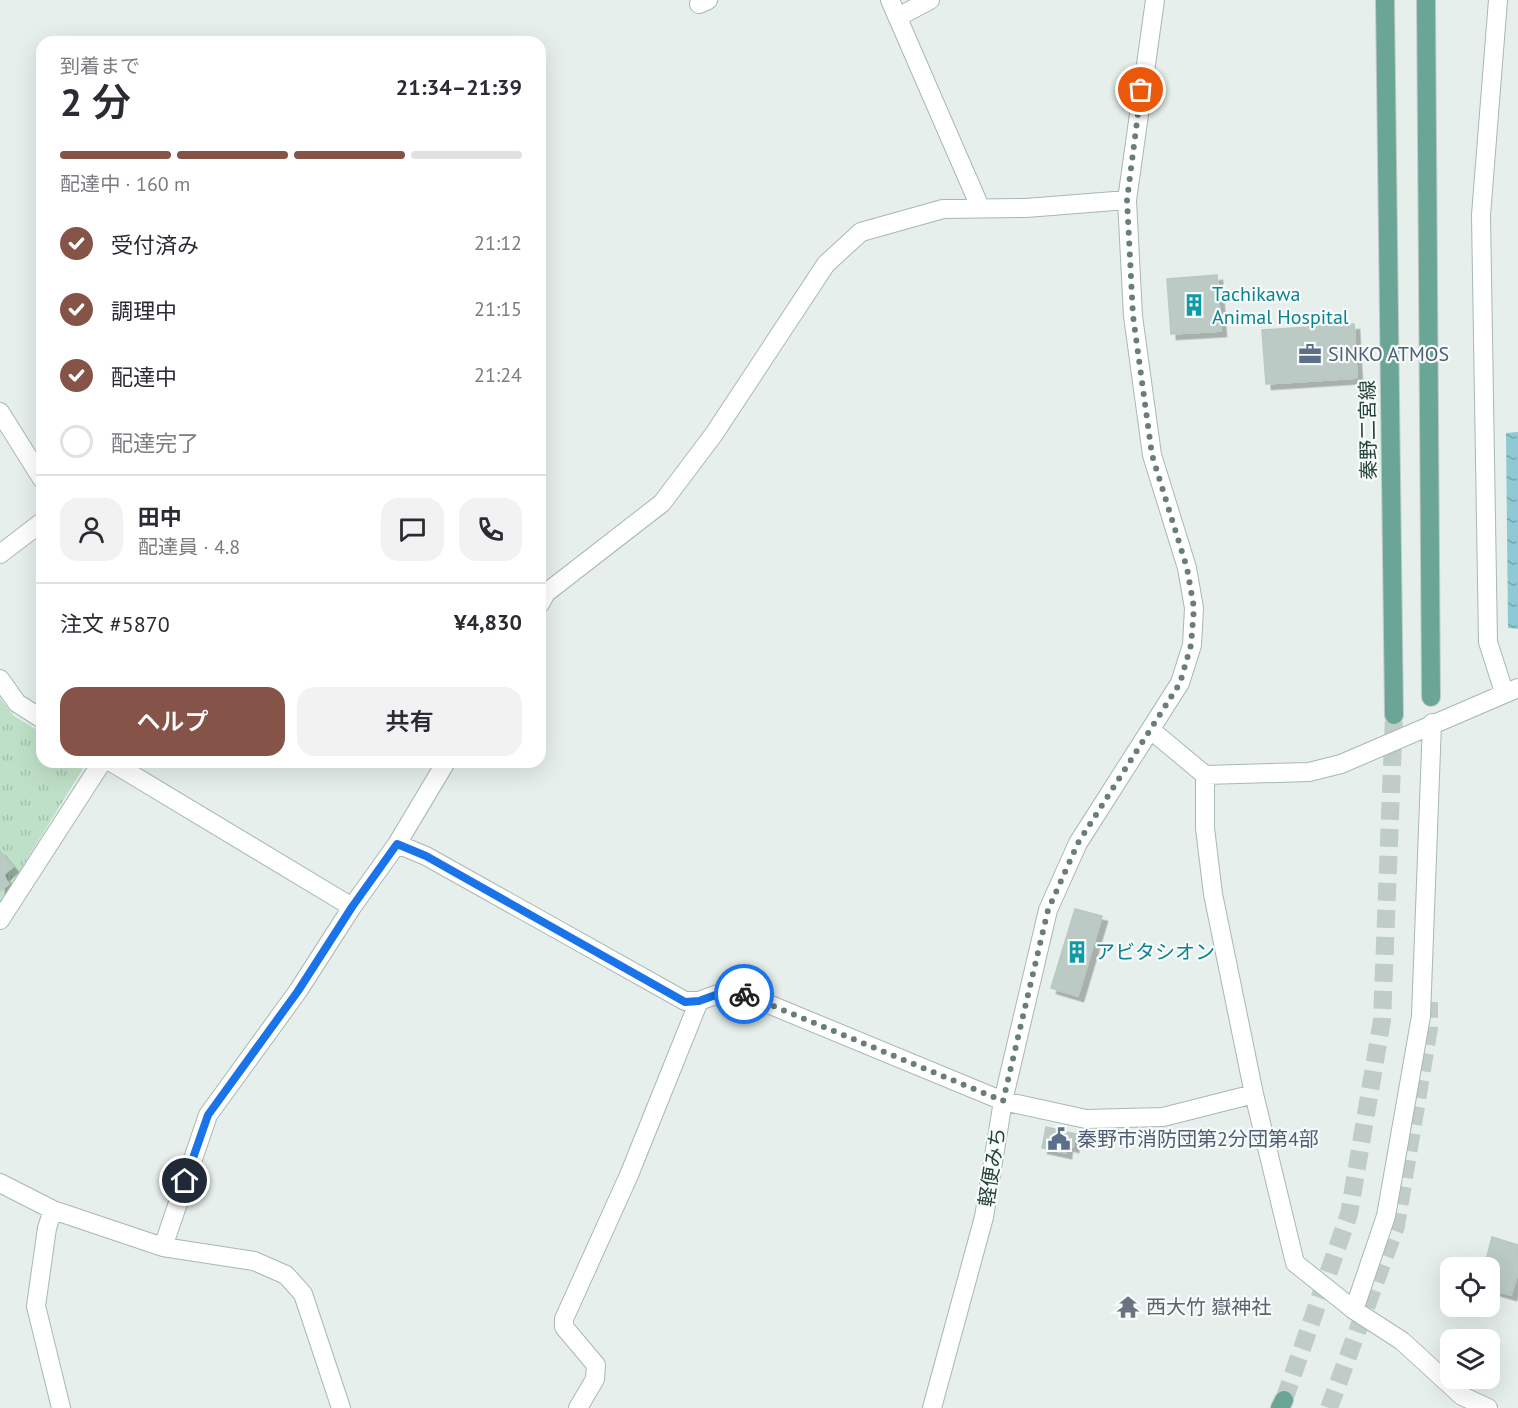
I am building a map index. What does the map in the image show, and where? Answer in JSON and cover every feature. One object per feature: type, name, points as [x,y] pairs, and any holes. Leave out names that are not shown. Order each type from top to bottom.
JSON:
[{"type":"main road","name":"秦野二宮線","points":[[1385,0],[1394,715]]},
{"type":"main road","points":[[1426,0],[1431,697]]},
{"type":"street","points":[[890,0],[980,207]]},
{"type":"street","points":[[898,17],[930,0]]},
{"type":"street","name":"軽便みち","points":[[932,1408],[984,1217],[1003,1101],[1048,910],[1078,843],[1180,683],[1191,645],[1194,608],[1187,568],[1152,455],[1133,316],[1127,200],[1155,0]]},
{"type":"street","points":[[1151,730],[1205,775],[1309,772],[1341,764],[1511,690],[1488,642],[1480,214],[1498,0]]},
{"type":"street","points":[[546,592],[662,503],[714,434],[826,264],[861,232],[944,209],[1026,208],[1127,200]]},
{"type":"street","points":[[0,411],[36,469]]},
{"type":"street","points":[[0,554],[36,527]]},
{"type":"street","points":[[0,679],[17,703],[36,715]]},
{"type":"street","points":[[1354,1310],[1386,1216],[1421,1016],[1432,723]]},
{"type":"street","points":[[0,920],[98,768]]},
{"type":"street","points":[[121,768],[352,907]]},
{"type":"street","points":[[163,1247],[208,1115],[298,991],[352,907],[397,844],[442,768]]},
{"type":"street","points":[[1205,775],[1205,828],[1213,894],[1254,1094],[1295,1263],[1354,1310],[1402,1341],[1462,1396],[1488,1408]]},
{"type":"street","points":[[397,844],[426,856],[685,1002],[699,1001],[732,989],[1003,1101],[1086,1119],[1163,1117],[1254,1094]]},
{"type":"street","points":[[578,1408],[595,1379],[596,1365],[564,1327],[564,1319],[629,1175],[699,1001]]},
{"type":"street","points":[[0,1183],[53,1210],[163,1247],[254,1262],[286,1275],[303,1294],[341,1408]]},
{"type":"street","points":[[53,1210],[47,1228],[36,1306],[61,1408]]},
{"type":"green space","points":[[0,698],[14,716],[36,729],[36,768],[82,768],[82,770],[0,903]]},
{"type":"water","points":[[1518,432],[1518,629],[1508,628],[1506,433]]},
{"type":"building","name":"Tachikawa Animal Hospital","points":[[1217,275],[1221,331],[1171,334],[1167,279]]},
{"type":"building","name":"SINKO ATMOS","points":[[1354,324],[1357,378],[1266,384],[1262,330]]},
{"type":"building","points":[[0,851],[13,867],[3,875],[9,884],[0,891]]},
{"type":"building","name":"アビタシオン","points":[[1075,909],[1102,916],[1078,996],[1051,988]]},
{"type":"building","name":"秦野市消防団第2分団第4部","points":[[1046,1127],[1076,1134],[1073,1147],[1067,1145],[1066,1153],[1042,1148]]},
{"type":"building","points":[[1492,1237],[1518,1245],[1518,1272],[1511,1295],[1500,1292],[1500,1257],[1487,1257]]},
{"type":"tunnel","points":[[1284,1400],[1349,1214],[1382,1020],[1394,715]]},
{"type":"tunnel","points":[[1329,1408],[1396,1226],[1429,1028],[1429,1002]]},
{"type":"way so far","points":[[744,994],[1003,1101],[1048,910],[1078,843],[1180,683],[1191,645],[1194,608],[1187,568],[1152,455],[1133,316],[1127,200],[1141,90]]},
{"type":"place","name":"Tachikawa Animal Hospital","points":[[1194,305]]},
{"type":"place","name":"SINKO ATMOS","points":[[1310,354]]},
{"type":"place","name":"アビタシオン","points":[[1077,952]]},
{"type":"place","name":"秦野市消防団第2分団第4部","points":[[1059,1139]]},
{"type":"place","name":"西大竹 嶽神社","points":[[1128,1307]]},
{"type":"route","points":[[185,1181],[208,1115],[298,991],[352,907],[397,844],[426,856],[685,1002],[699,1001],[732,989],[744,994]]}]
